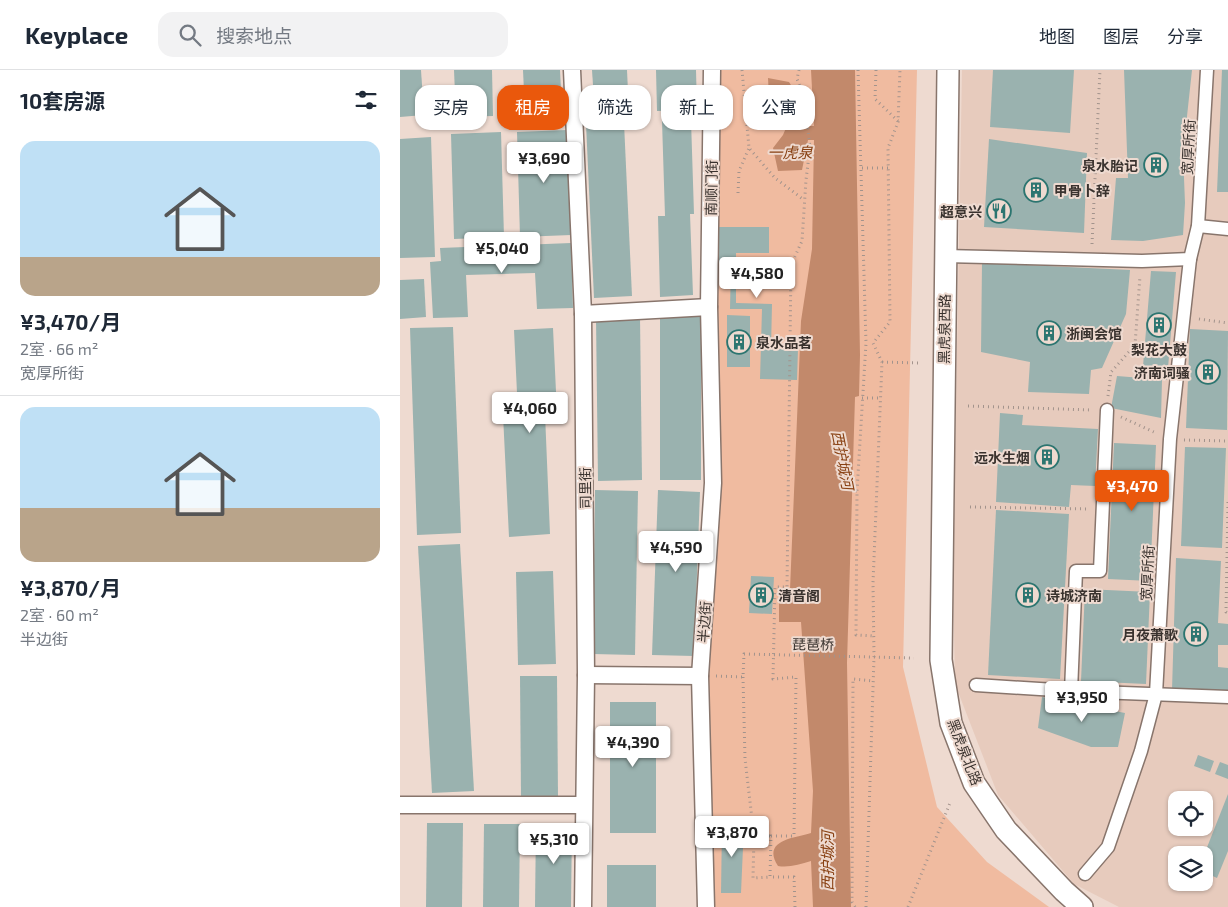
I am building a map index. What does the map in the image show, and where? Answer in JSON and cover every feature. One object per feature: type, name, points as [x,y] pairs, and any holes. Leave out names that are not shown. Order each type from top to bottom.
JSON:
[{"type":"street","name":"司里街","points":[[572,70],[583,314],[586,675],[583,907]]},
{"type":"street","name":"南顺门街","points":[[709,307],[712,70]]},
{"type":"street","name":"黑虎泉西路","points":[[940,588],[948,70]]},
{"type":"street","name":"宽厚所街","points":[[1085,874],[1108,847],[1141,751],[1156,694],[1170,439],[1190,259],[1198,226],[1207,70]]},
{"type":"street","points":[[1198,226],[1228,229]]},
{"type":"street","points":[[945,256],[1142,261],[1190,259]]},
{"type":"street","points":[[583,314],[709,307]]},
{"type":"street","name":"半边街","points":[[706,907],[700,676],[713,483],[709,307]]},
{"type":"street","points":[[1072,691],[1076,572],[1100,571],[1107,410]]},
{"type":"street","name":"黑虎泉北路","points":[[940,588],[941,660],[950,714],[974,783],[1006,830],[1064,892],[1082,907]]},
{"type":"street","points":[[586,675],[700,676]]},
{"type":"street","points":[[976,685],[1228,697]]},
{"type":"street","points":[[400,805],[583,805]]},
{"type":"path","points":[[738,193],[739,172],[749,148],[742,70]]},
{"type":"path","points":[[754,836],[794,836],[796,677],[773,679],[775,587],[787,587],[791,265],[802,240],[810,146],[804,96],[796,79],[798,70]]},
{"type":"path","points":[[858,70],[866,343],[857,491],[856,635],[874,636]]},
{"type":"path","points":[[876,70],[875,99],[898,122]]},
{"type":"path","points":[[873,343],[890,322],[888,148],[898,122],[900,70]]},
{"type":"path","points":[[1092,260],[1100,70]]},
{"type":"path","points":[[749,148],[775,178],[805,200]]},
{"type":"path","points":[[862,168],[888,168]]},
{"type":"path","points":[[968,406],[1107,410],[1111,372],[1134,345],[1142,261]]},
{"type":"path","points":[[1183,317],[1228,323]]},
{"type":"path","points":[[866,343],[873,343]]},
{"type":"path","points":[[866,907],[874,657],[873,583],[882,362],[873,343]]},
{"type":"path","points":[[882,362],[920,363]]},
{"type":"path","points":[[862,398],[880,398]]},
{"type":"path","points":[[851,490],[857,491]]},
{"type":"path","points":[[1228,502],[1226,612],[1228,613]]},
{"type":"path","points":[[970,507],[1102,509]]},
{"type":"path","name":"琵琶桥","points":[[743,677],[744,654],[914,658]]},
{"type":"path","points":[[700,676],[743,677],[745,759],[754,836],[753,878],[794,877],[795,907]]},
{"type":"path","points":[[855,907],[852,902],[854,679],[873,681]]},
{"type":"path","points":[[908,907],[950,803]]},
{"type":"path","points":[[770,877],[771,836]]},
{"type":"shaded area","points":[[717,70],[917,70],[903,667],[937,807],[987,862],[1049,907],[709,907],[706,671],[716,130],[733,130],[733,85],[717,85]]},
{"type":"shaded area","points":[[962,70],[1228,70],[1228,907],[1119,907],[1074,884],[998,795],[955,684],[953,574]]},
{"type":"water","points":[[811,70],[855,70],[860,355],[859,396],[855,397],[847,663],[851,907],[813,907],[811,861],[778,866],[774,857],[777,845],[789,839],[811,833],[813,791],[801,622],[779,622],[779,590],[790,590],[801,321],[812,249],[814,140],[808,140],[802,170],[778,171],[773,148],[785,130],[815,130],[815,85],[812,85]]},
{"type":"water","points":[[768,78],[789,82],[791,85],[768,85]]},
{"type":"building","points":[[400,70],[421,70],[422,85],[415,85],[415,116],[400,117]]},
{"type":"building","points":[[454,70],[492,70],[493,116],[487,116],[487,85],[455,85]]},
{"type":"building","points":[[523,70],[560,70],[561,85],[524,85]]},
{"type":"building","points":[[592,70],[627,70],[628,85],[593,85]]},
{"type":"building","points":[[656,70],[696,70],[696,85],[661,85],[661,111],[657,111]]},
{"type":"building","points":[[993,70],[1074,70],[1070,133],[990,127]]},
{"type":"building","name":"泉水胎记","points":[[1124,70],[1192,70],[1183,153],[1185,203],[1183,235],[1143,241],[1111,240],[1116,178],[1128,178]]},
{"type":"building","points":[[1222,70],[1228,70],[1228,192],[1217,192]]},
{"type":"building","points":[[567,130],[571,235],[520,237],[517,132]]},
{"type":"building","points":[[586,130],[624,130],[632,296],[594,298]]},
{"type":"building","points":[[662,130],[691,130],[694,214],[690,214],[693,295],[660,297],[658,216],[665,216]]},
{"type":"building","points":[[501,132],[504,237],[454,239],[451,134]]},
{"type":"building","points":[[431,137],[435,257],[400,258],[400,139]]},
{"type":"building","name":"甲骨卜辞","points":[[989,139],[1087,153],[1084,233],[984,227]]},
{"type":"building","points":[[718,227],[769,227],[769,253],[736,253],[736,303],[772,304],[771,349],[798,349],[797,380],[760,379],[762,309],[730,309],[731,263],[718,263]]},
{"type":"building","points":[[571,243],[573,308],[537,309],[535,273],[466,275],[468,317],[433,318],[430,262],[441,261],[440,248]]},
{"type":"building","name":"浙闽会馆","points":[[982,263],[1130,270],[1126,314],[1102,368],[1091,370],[1089,394],[1028,392],[1030,362],[981,352]]},
{"type":"building","name":"梨花大鼓","points":[[1151,271],[1176,272],[1167,380],[1162,380],[1161,418],[1111,408],[1117,376],[1142,378]]},
{"type":"building","points":[[424,279],[426,317],[400,319],[400,280]]},
{"type":"building","name":"泉水品茗","points":[[727,315],[750,316],[750,367],[727,367]]},
{"type":"building","points":[[660,316],[701,316],[701,480],[660,480]]},
{"type":"building","points":[[640,317],[642,480],[598,481],[596,318]]},
{"type":"building","points":[[453,327],[461,533],[417,535],[410,328]]},
{"type":"building","points":[[553,328],[557,413],[545,414],[550,534],[509,537],[503,415],[518,414],[514,330]]},
{"type":"building","name":"济南词骚","points":[[1190,329],[1228,331],[1227,430],[1186,428]]},
{"type":"building","name":"远水生烟","points":[[1000,413],[1023,415],[1022,425],[1098,429],[1095,486],[1071,485],[1069,507],[996,502]]},
{"type":"building","points":[[1114,443],[1156,445],[1150,581],[1108,579]]},
{"type":"building","points":[[1185,447],[1226,448],[1222,548],[1181,546]]},
{"type":"building","points":[[595,490],[638,491],[635,655],[593,654]]},
{"type":"building","points":[[658,490],[700,492],[694,656],[652,655]]},
{"type":"building","name":"诗城济南","points":[[996,510],[1069,514],[1060,679],[988,675]]},
{"type":"building","points":[[460,544],[474,791],[432,793],[418,546]]},
{"type":"building","name":"月夜萧歌","points":[[1176,558],[1221,561],[1218,623],[1228,624],[1228,645],[1218,645],[1218,667],[1228,668],[1228,691],[1172,690]]},
{"type":"building","points":[[553,571],[556,664],[518,665],[516,572]]},
{"type":"building","name":"清音阁","points":[[751,576],[774,577],[772,614],[749,613]]},
{"type":"building","points":[[1085,589],[1150,592],[1146,684],[1081,681]]},
{"type":"building","points":[[520,676],[557,676],[558,797],[521,798]]},
{"type":"building","points":[[1042,697],[1125,713],[1118,747],[1091,747],[1038,728]]},
{"type":"building","points":[[610,702],[656,702],[656,833],[610,833]]},
{"type":"building","points":[[1198,755],[1214,761],[1210,772],[1194,766]]},
{"type":"building","points":[[1220,762],[1228,765],[1228,779],[1215,774]]},
{"type":"building","points":[[1228,794],[1228,851],[1217,878],[1213,876],[1213,846],[1208,846]]},
{"type":"building","points":[[427,823],[463,823],[462,907],[426,907]]},
{"type":"building","points":[[536,823],[572,823],[571,907],[535,907]]},
{"type":"building","points":[[484,824],[520,824],[519,907],[483,907]]},
{"type":"building","points":[[722,824],[744,825],[741,893],[721,893]]},
{"type":"building","points":[[607,865],[656,865],[656,907],[607,907]]},
{"type":"place","name":"泉水胎记","points":[[1156,165]]},
{"type":"place","name":"甲骨卜辞","points":[[1036,190]]},
{"type":"place","name":"超意兴","points":[[999,211]]},
{"type":"place","name":"梨花大鼓","points":[[1159,325]]},
{"type":"place","name":"浙闽会馆","points":[[1049,333]]},
{"type":"place","name":"泉水品茗","points":[[739,342]]},
{"type":"place","name":"济南词骚","points":[[1208,372]]},
{"type":"place","name":"远水生烟","points":[[1047,457]]},
{"type":"place","name":"清音阁","points":[[761,595]]},
{"type":"place","name":"诗城济南","points":[[1028,595]]},
{"type":"place","name":"月夜萧歌","points":[[1196,634]]},
{"type":"water label","name":"一虎泉","points":[[790,152]]},
{"type":"water label","name":"西护城河","points":[[843,460]]},
{"type":"water label","name":"西护城河","points":[[827,861]]}]
